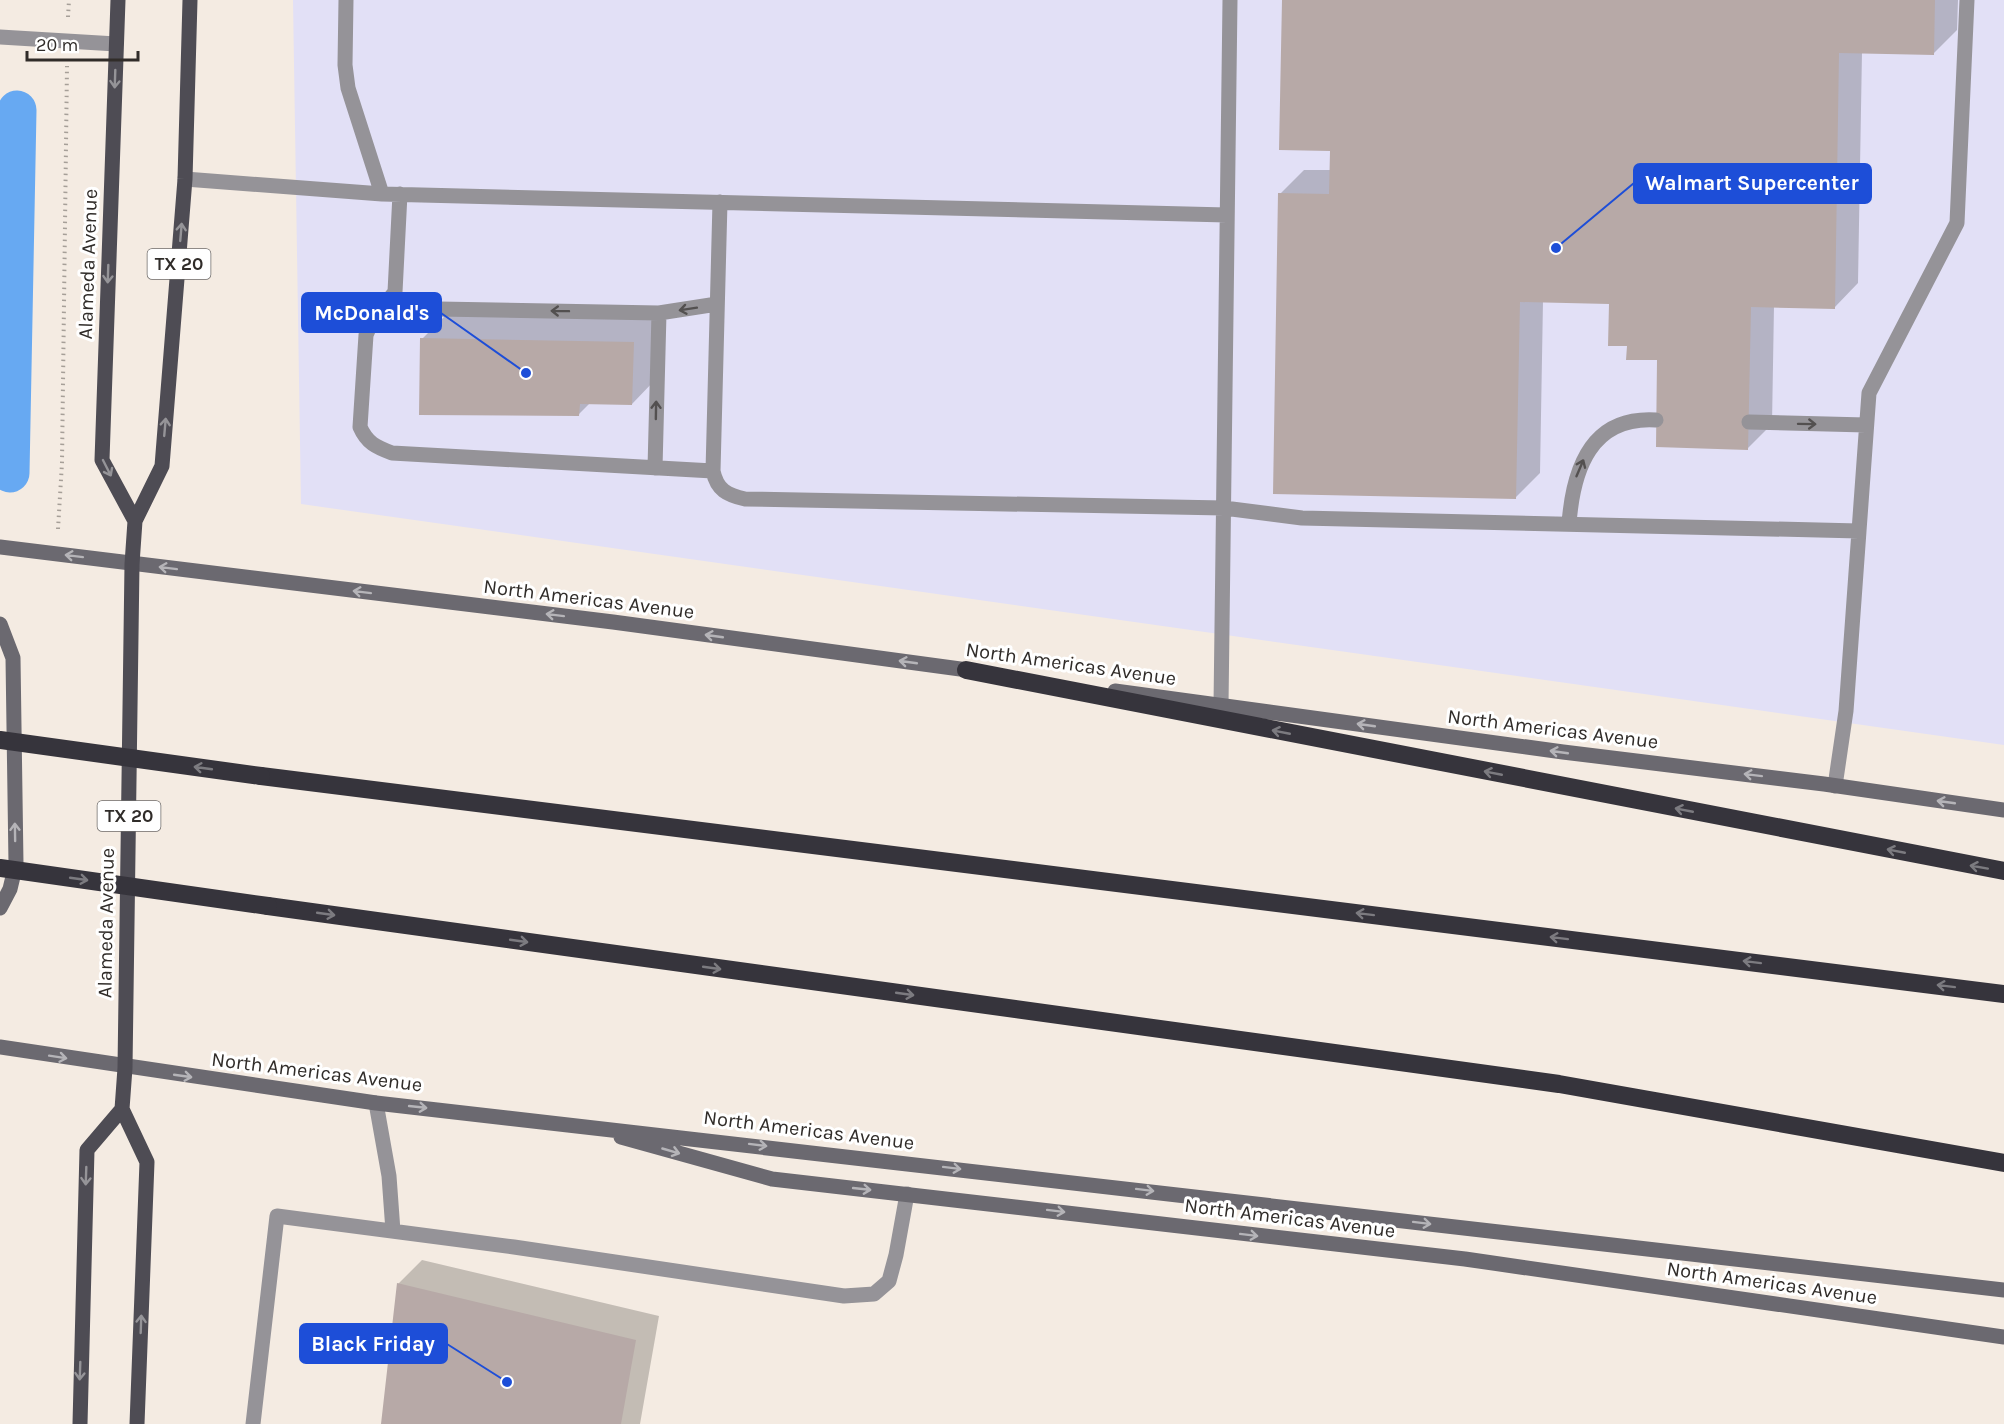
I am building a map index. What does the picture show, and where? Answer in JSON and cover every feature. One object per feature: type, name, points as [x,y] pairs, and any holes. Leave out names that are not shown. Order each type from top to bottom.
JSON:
[{"type":"highway","points":[[966,670],[2004,871]]},
{"type":"highway","points":[[0,740],[261,776],[2004,994]]},
{"type":"highway","points":[[0,868],[1559,1084],[2004,1163]]},
{"type":"main road","name":"Alameda Avenue","points":[[118,0],[102,460],[135,521]]},
{"type":"main road","name":"Alameda Avenue","points":[[137,1424],[147,1162],[122,1109],[125,1068],[132,564],[135,521],[162,466],[185,179],[190,0]]},
{"type":"main road","name":"North Americas Avenue","points":[[0,547],[602,621],[2004,810]]},
{"type":"main road","points":[[0,624],[13,658],[16,864],[10,889],[0,908]]},
{"type":"main road","name":"North Americas Avenue","points":[[0,1047],[125,1068],[376,1103],[575,1124],[2004,1290]]},
{"type":"main road","points":[[80,1424],[87,1150],[122,1109]]},
{"type":"main road","name":"North Americas Avenue","points":[[575,1124],[772,1179],[1464,1259],[2004,1337]]},
{"type":"lane","points":[[345,0],[345,65],[348,88],[382,194]]},
{"type":"lane","points":[[1221,705],[1230,0]]},
{"type":"lane","points":[[1835,786],[1846,711],[1869,393],[1957,223],[1967,0]]},
{"type":"lane","points":[[0,37],[116,44]]},
{"type":"lane","points":[[185,179],[382,194],[1227,215]]},
{"type":"lane","points":[[400,194],[395,292],[373,319],[366,335],[360,427],[366,440],[375,447],[392,453],[713,471]]},
{"type":"lane","points":[[720,202],[713,471],[716,485],[727,495],[745,499],[1224,508],[1302,518],[1859,531]]},
{"type":"lane","points":[[382,308],[659,314],[717,304]]},
{"type":"lane","points":[[655,468],[659,314]]},
{"type":"lane","points":[[1569,524],[1571,490],[1588,448],[1606,432],[1635,418],[1656,420]]},
{"type":"lane","points":[[1749,422],[1866,425]]},
{"type":"lane","points":[[376,1103],[389,1176],[393,1231]]},
{"type":"lane","points":[[253,1424],[277,1216],[844,1296],[874,1294],[889,1281],[907,1194]]},
{"type":"path","points":[[56,554],[62,463],[69,0]]},
{"type":"shaded area","points":[[293,0],[2004,0],[2004,745],[301,504]]},
{"type":"building","points":[[1282,0],[1935,0],[1934,55],[1839,53],[1835,309],[1751,307],[1748,450],[1656,447],[1657,360],[1626,360],[1627,346],[1608,346],[1609,304],[1520,302],[1516,499],[1273,494],[1278,193],[1329,194],[1330,151],[1279,150]]},
{"type":"building","points":[[420,338],[634,342],[632,405],[580,404],[579,416],[419,415]]},
{"type":"building","points":[[397,1283],[636,1340],[621,1424],[381,1424]]},
{"type":"waterway","points":[[10,473],[17,110]]},
{"type":"place","name":"Walmart Supercenter","points":[[1556,248]]},
{"type":"place","name":"McDonald's","points":[[526,373]]},
{"type":"place","name":"Black Friday","points":[[507,1382]]}]
